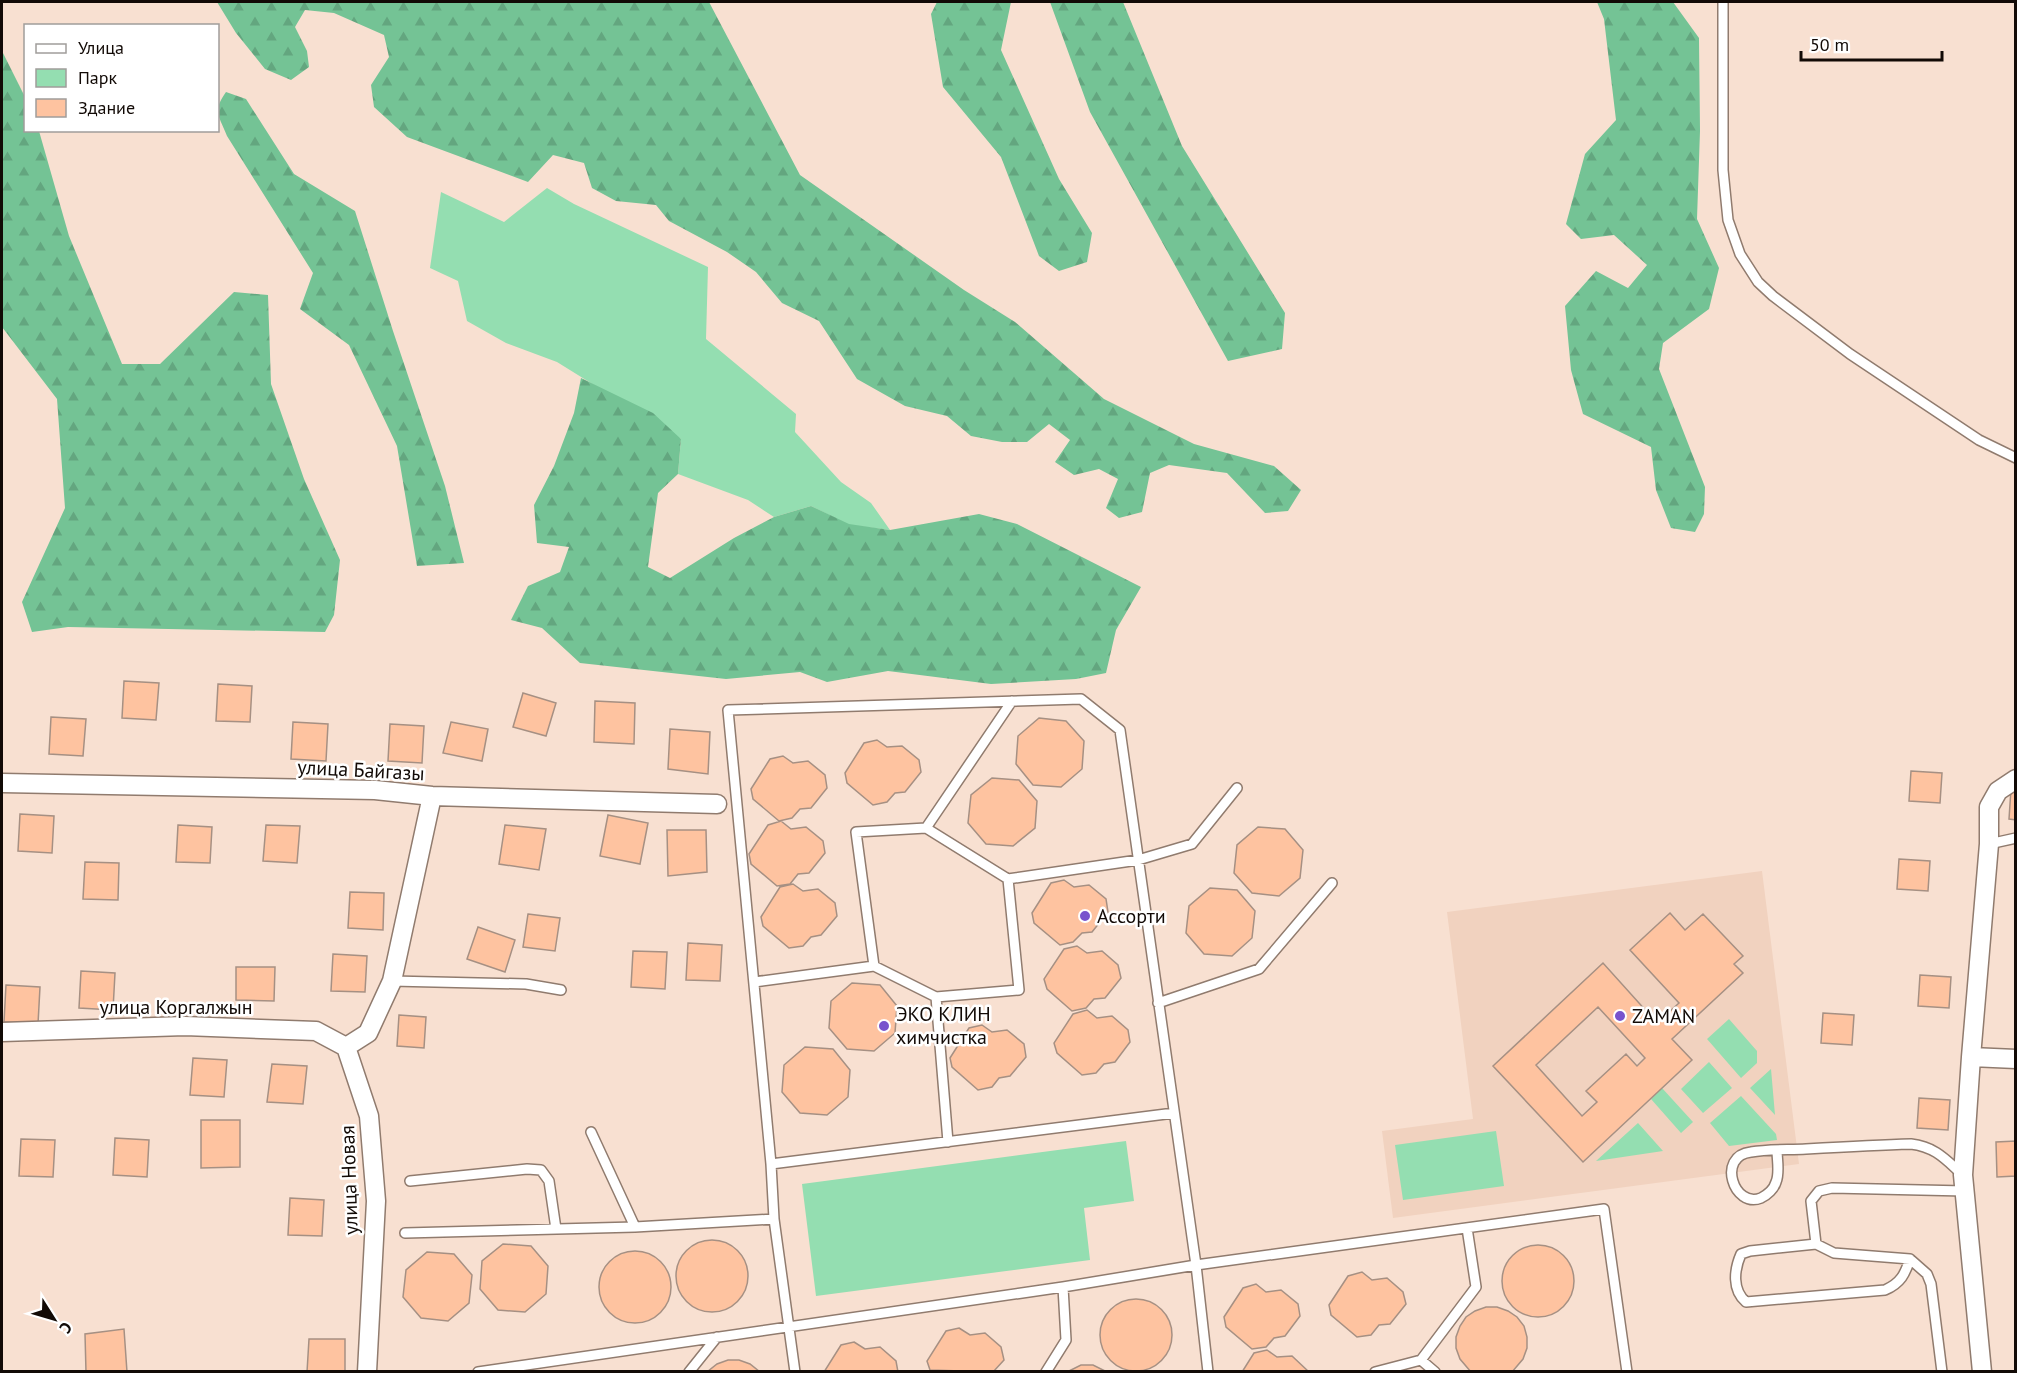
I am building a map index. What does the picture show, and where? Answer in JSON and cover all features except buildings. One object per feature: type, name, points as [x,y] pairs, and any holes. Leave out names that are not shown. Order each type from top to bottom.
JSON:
[{"type":"street","points":[[1982,1371],[1964,1183],[1971,1057],[1989,844],[1989,807],[1998,790],[2016,779]]},
{"type":"street","name":"улица Байгазы","points":[[2,783],[375,790],[432,796],[717,804]]},
{"type":"street","points":[[346,1047],[368,1033],[392,981],[432,796]]},
{"type":"street","name":"улица Коргалжын","points":[[2,1032],[185,1026],[316,1031],[346,1047]]},
{"type":"street","name":"улица Новая","points":[[346,1047],[369,1116],[376,1201],[367,1371]]},
{"type":"street","points":[[1971,1057],[2016,1059]]},
{"type":"lane","points":[[1723,2],[1723,170],[1728,220],[1746,264],[1758,282],[1773,296],[1850,354],[1979,440],[2016,458]]},
{"type":"lane","points":[[795,1371],[774,1219],[771,1164],[728,710],[1081,699],[1120,730],[1196,1265],[1208,1371]]},
{"type":"lane","points":[[926,828],[1012,701]]},
{"type":"lane","points":[[874,966],[856,832],[926,828],[1008,879],[1138,860],[1192,844],[1237,788]]},
{"type":"lane","points":[[1989,844],[2016,838]]},
{"type":"lane","points":[[754,982],[874,966],[936,997],[1019,990],[1008,879]]},
{"type":"lane","points":[[1158,1003],[1259,969],[1332,883]]},
{"type":"lane","points":[[392,981],[526,984],[561,990]]},
{"type":"lane","points":[[936,997],[948,1142]]},
{"type":"lane","points":[[771,1164],[1174,1113]]},
{"type":"lane","points":[[591,1132],[635,1227]]},
{"type":"lane","points":[[1777,1150],[1776,1183],[1768,1195],[1756,1200],[1747,1199],[1739,1193],[1734,1184],[1731,1173],[1732,1164],[1744,1153],[1777,1150],[1911,1144],[1925,1146],[1935,1150],[1964,1183]]},
{"type":"lane","points":[[410,1182],[527,1169],[541,1170],[549,1181],[556,1229]]},
{"type":"lane","points":[[1816,1244],[1811,1201],[1819,1191],[1832,1188],[1964,1183]]},
{"type":"lane","points":[[478,1371],[1063,1287],[1196,1265],[1604,1209],[1627,1371]]},
{"type":"lane","points":[[405,1233],[635,1227],[774,1219]]},
{"type":"lane","points":[[1375,1371],[1421,1360],[1476,1287],[1467,1228]]},
{"type":"lane","points":[[1910,1259],[1904,1277],[1896,1285],[1885,1290],[1746,1302],[1740,1297],[1737,1288],[1735,1266],[1741,1254],[1750,1251],[1816,1244],[1834,1253],[1910,1259],[1927,1274],[1931,1284],[1941,1371]]},
{"type":"lane","points":[[1046,1371],[1066,1340],[1063,1287]]},
{"type":"lane","points":[[689,1371],[717,1337]]},
{"type":"lane","points":[[1421,1360],[1435,1371]]},
{"type":"shaded area","name":"ZAMAN","points":[[1762,871],[1799,1164],[1393,1218],[1382,1131],[1473,1119],[1447,912]]},
{"type":"green space","points":[[217,2],[709,2],[800,175],[964,290],[1015,322],[1104,399],[1194,444],[1274,466],[1301,490],[1288,511],[1265,513],[1227,473],[1169,465],[1150,473],[1142,512],[1119,518],[1106,508],[1118,479],[1099,469],[1074,475],[1055,462],[1070,440],[1049,424],[1027,442],[1002,442],[971,436],[947,416],[905,406],[857,379],[819,321],[782,303],[756,272],[727,252],[669,221],[656,205],[616,201],[592,188],[584,163],[553,155],[528,182],[407,137],[374,107],[371,85],[389,57],[384,35],[334,13],[305,10],[295,27],[307,51],[309,67],[291,80],[265,69],[236,33]]},
{"type":"green space","points":[[937,2],[1011,2],[1001,50],[1059,179],[1092,233],[1087,262],[1059,271],[1039,256],[1001,157],[943,87],[931,14]]},
{"type":"green space","points":[[1050,2],[1123,2],[1182,146],[1285,313],[1282,349],[1228,361],[1090,112]]},
{"type":"green space","points":[[1597,2],[1673,2],[1699,38],[1700,131],[1697,219],[1719,268],[1709,309],[1663,343],[1659,369],[1705,487],[1704,514],[1695,532],[1671,528],[1656,490],[1651,447],[1583,414],[1571,370],[1565,306],[1596,271],[1628,288],[1647,265],[1614,235],[1581,239],[1566,224],[1585,154],[1616,120],[1604,19]]},
{"type":"green space","points":[[2,51],[24,95],[24,132],[39,132],[69,236],[122,364],[160,364],[234,292],[268,295],[271,384],[304,479],[340,560],[334,615],[325,632],[68,627],[32,632],[22,602],[65,508],[57,399],[2,327]]},
{"type":"green space","points":[[226,92],[246,99],[294,174],[355,211],[445,486],[464,563],[417,566],[397,446],[349,345],[300,309],[313,273],[227,136],[219,118],[219,104]]},
{"type":"green space","points":[[547,188],[574,204],[708,267],[706,339],[796,414],[795,432],[841,482],[871,503],[890,530],[849,525],[811,506],[774,517],[748,500],[678,474],[681,439],[557,362],[506,343],[467,321],[458,281],[430,268],[441,192],[504,222]]},
{"type":"green space","points":[[581,378],[653,413],[681,439],[678,474],[658,493],[648,567],[670,578],[734,538],[774,517],[811,506],[849,524],[890,530],[979,514],[1017,524],[1141,587],[1116,630],[1106,673],[1076,679],[991,684],[888,671],[827,682],[800,672],[726,679],[580,663],[542,628],[511,620],[528,586],[560,572],[569,547],[537,543],[534,505],[554,466],[574,413]]},
{"type":"green space","points":[[1729,1019],[1757,1051],[1757,1063],[1741,1078],[1707,1039]]},
{"type":"green space","points":[[1709,1062],[1732,1088],[1703,1113],[1681,1089]]},
{"type":"green space","points":[[1771,1069],[1775,1115],[1750,1088]]},
{"type":"green space","points":[[1662,1088],[1693,1122],[1681,1133],[1651,1099]]},
{"type":"green space","points":[[1741,1096],[1776,1134],[1777,1140],[1729,1146],[1710,1123]]},
{"type":"green space","points":[[1638,1123],[1663,1151],[1596,1161]]},
{"type":"green space","points":[[1496,1131],[1504,1186],[1403,1200],[1395,1145]]},
{"type":"green space","points":[[1126,1141],[1134,1201],[1084,1208],[1090,1260],[816,1296],[802,1184]]},
{"type":"place","name":"Ассорти","points":[[1085,916]]},
{"type":"place","name":"ZAMAN","points":[[1620,1016]]},
{"type":"place","name":"ЭКО КЛИН химчистка","points":[[884,1026]]}]
